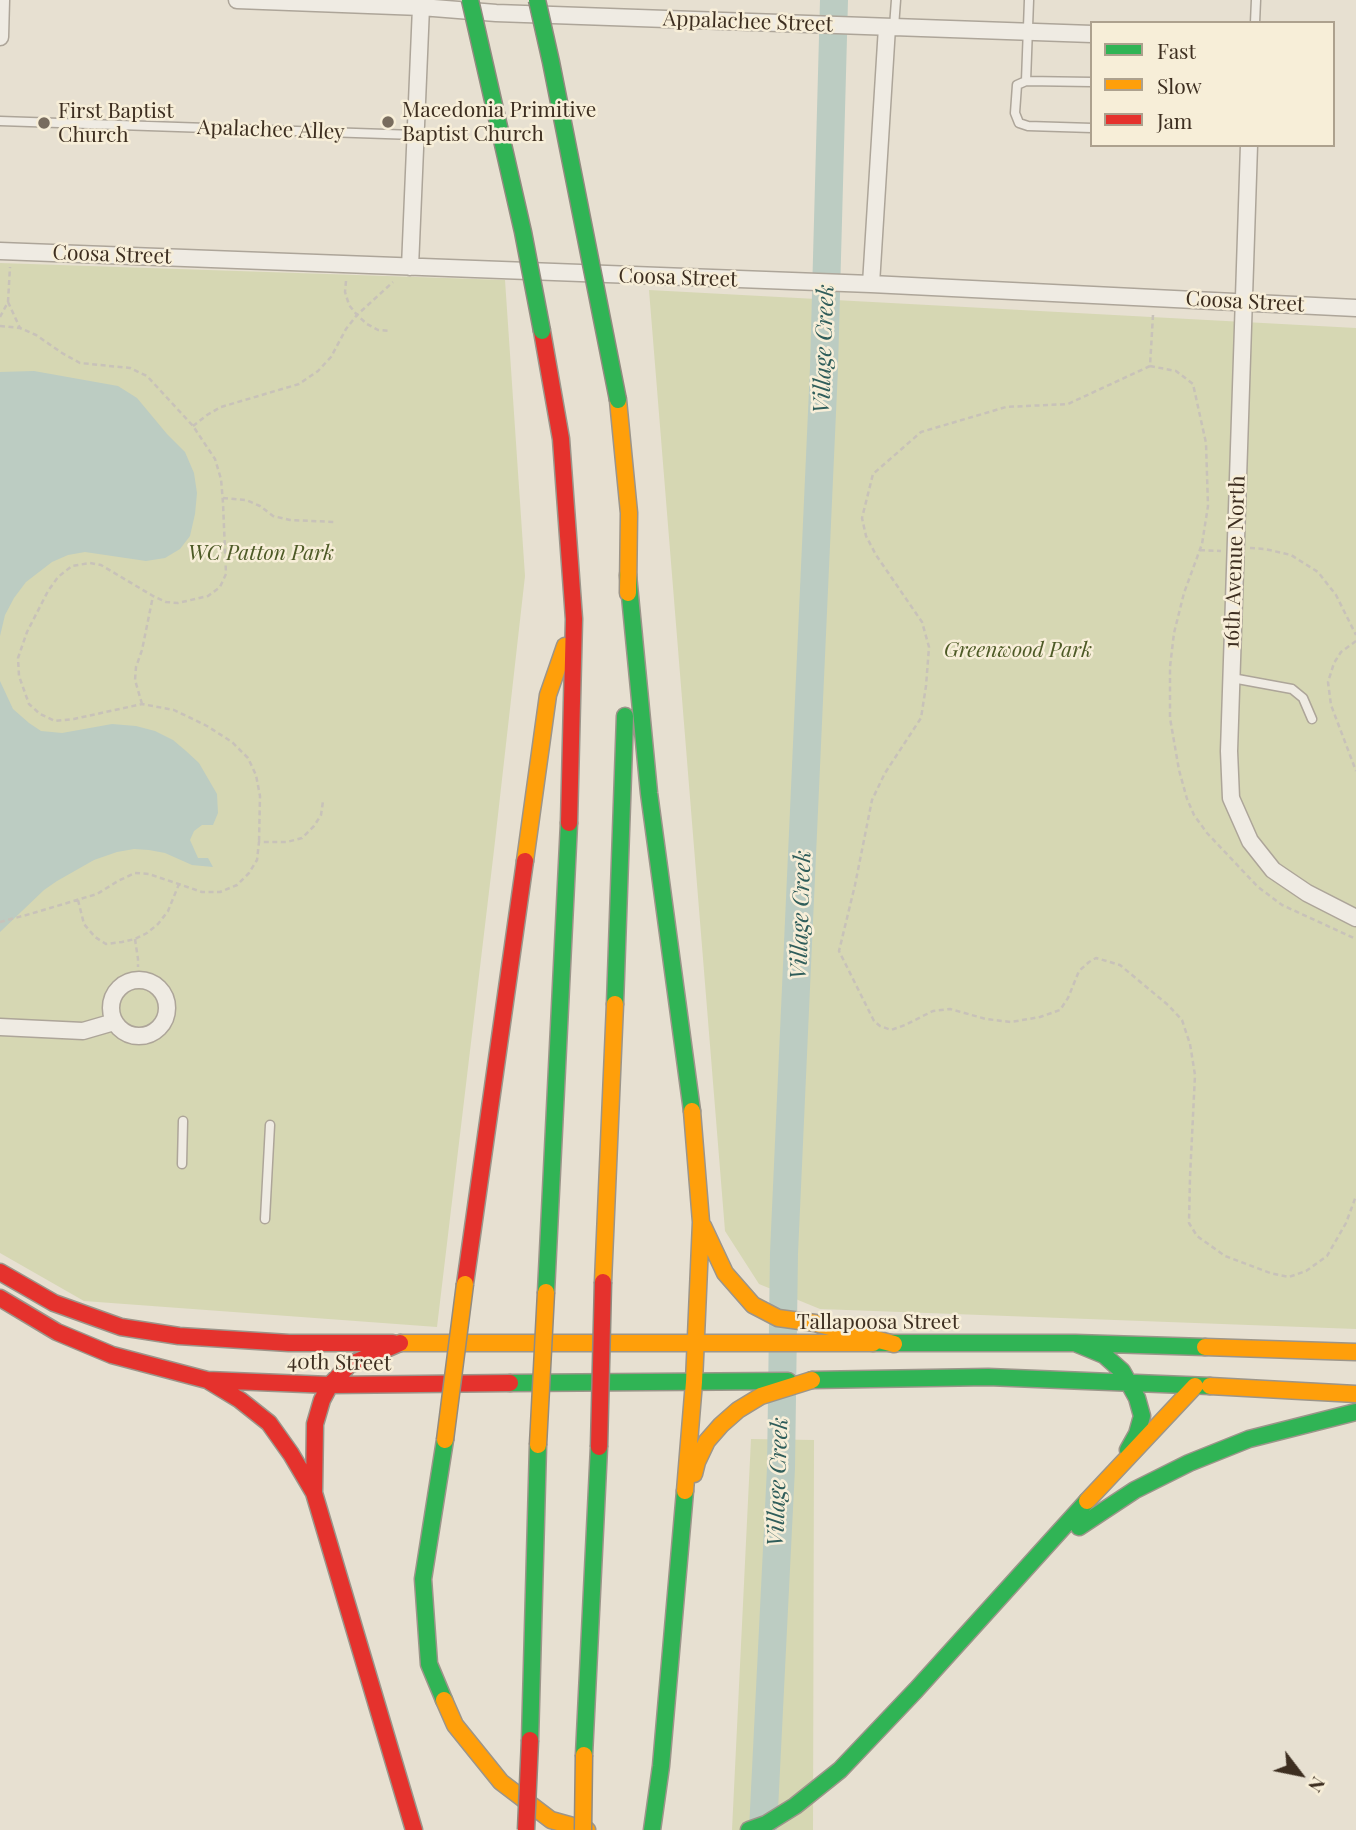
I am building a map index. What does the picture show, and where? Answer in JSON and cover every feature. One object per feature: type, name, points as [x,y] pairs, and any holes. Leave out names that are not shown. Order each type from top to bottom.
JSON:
[{"type":"main road","points":[[470,0],[523,232],[561,439],[574,619],[569,837],[538,1445],[526,1830]]},
{"type":"main road","points":[[537,0],[618,400],[629,513],[622,838],[603,1282],[599,1447],[584,1755],[585,1830],[551,1821],[501,1782],[455,1725],[429,1664],[423,1579],[445,1440],[548,695],[574,619]]},
{"type":"main road","points":[[628,575],[649,793],[691,1097],[701,1222],[694,1382],[661,1766],[652,1830]]},
{"type":"main road","points":[[701,1222],[725,1273],[753,1305],[778,1318],[815,1323],[894,1344]]},
{"type":"main road","name":"40th Street","points":[[0,1272],[54,1303],[121,1327],[179,1336],[289,1343],[400,1343]]},
{"type":"main road","name":"40th Street","points":[[0,1298],[57,1332],[112,1355],[207,1380],[330,1385],[694,1382]]},
{"type":"main road","points":[[314,1493],[315,1424],[330,1385],[349,1365],[400,1343]]},
{"type":"main road","name":"Tallapoosa Street","points":[[400,1343],[1075,1343],[1356,1352]]},
{"type":"main road","points":[[1075,1343],[1104,1355],[1122,1371],[1137,1398],[1142,1416],[1137,1434],[1118,1468]]},
{"type":"main road","points":[[694,1382],[760,1389],[811,1380],[988,1377],[1356,1394]]},
{"type":"main road","points":[[207,1380],[240,1400],[269,1423],[314,1493],[414,1830]]},
{"type":"main road","points":[[749,1830],[766,1824],[795,1806],[840,1769],[1195,1386]]},
{"type":"main road","points":[[680,1546],[697,1462],[707,1441],[721,1424],[760,1389]]},
{"type":"main road","points":[[1040,1552],[1135,1490],[1189,1463],[1249,1439],[1356,1412]]},
{"type":"street","points":[[0,37],[1,0]]},
{"type":"street","name":"Appalachee Street","points":[[237,0],[420,4],[496,13],[1090,34]]},
{"type":"street","points":[[410,267],[420,4]]},
{"type":"street","points":[[864,285],[885,27]]},
{"type":"street","name":"16th Avenue North","points":[[1249,147],[1231,678],[1231,798],[1250,841],[1273,870],[1307,893],[1356,917]]},
{"type":"street","name":"Coosa Street","points":[[0,251],[864,285],[1356,308]]},
{"type":"street","points":[[0,1027],[83,1031],[114,1022]]},
{"type":"lane","points":[[885,27],[896,0]]},
{"type":"lane","points":[[1026,81],[1029,0]]},
{"type":"lane","points":[[1255,21],[1256,0]]},
{"type":"lane","points":[[1090,82],[1026,81],[1017,85],[1015,114],[1019,123],[1028,126],[1090,128]]},
{"type":"lane","name":"Apalachee Alley","points":[[0,121],[415,135]]},
{"type":"lane","points":[[1231,678],[1292,689],[1303,698],[1312,719]]},
{"type":"lane","points":[[182,1164],[184,1121]]},
{"type":"lane","points":[[265,1219],[270,1125]]},
{"type":"path","points":[[0,317],[8,302],[10,267]]},
{"type":"path","points":[[346,281],[345,292],[349,305],[357,315],[378,330],[391,331]]},
{"type":"path","points":[[193,426],[221,407],[299,384],[309,378],[331,357],[357,315],[393,282]]},
{"type":"path","points":[[8,302],[20,327]]},
{"type":"path","points":[[1150,366],[1153,315]]},
{"type":"path","points":[[0,326],[20,327],[80,363],[130,368],[146,376],[193,426],[215,459],[223,498],[226,574],[220,587],[208,596],[178,603],[166,602],[101,565],[90,563],[72,566],[58,577],[27,632],[18,658],[19,676],[29,704],[40,714],[55,721],[142,704],[174,710],[232,742],[248,758],[256,775],[260,796],[257,860],[249,873],[237,884],[220,892],[202,892],[149,874],[135,873],[97,894],[0,922]]},
{"type":"path","points":[[1356,939],[1282,905],[1258,887],[1207,833],[1187,799],[1170,718],[1170,667],[1174,633],[1199,550],[1208,506],[1206,443],[1193,384],[1176,371],[1150,366],[1068,404],[1006,407],[921,432],[873,474],[862,518],[866,536],[922,622],[929,646],[921,718],[885,773],[872,800],[855,885],[840,939],[839,951],[846,969],[874,1021],[891,1030],[933,1011],[950,1009],[986,1019],[1012,1022],[1040,1017],[1060,1010],[1080,971],[1089,962],[1096,958],[1120,965],[1182,1020],[1190,1044],[1195,1075],[1189,1223],[1197,1236],[1225,1256],[1270,1273],[1289,1277],[1306,1271],[1327,1256],[1346,1223],[1356,1196]]},
{"type":"path","points":[[223,498],[246,500],[273,516],[289,520],[334,522]]},
{"type":"path","points":[[1199,550],[1265,549],[1291,555],[1306,563],[1318,572],[1336,595],[1356,635]]},
{"type":"path","points":[[142,704],[135,680],[136,667],[145,641],[153,596]]},
{"type":"path","points":[[1356,641],[1341,652],[1328,682],[1331,705],[1356,771]]},
{"type":"path","points":[[259,842],[287,842],[302,838],[321,814],[323,801]]},
{"type":"path","points":[[78,900],[84,924],[95,937],[106,944],[122,942],[147,933],[158,924],[168,911],[178,884]]},
{"type":"path","points":[[135,939],[138,967]]},
{"type":"green space","name":"WC Patton Park","points":[[0,263],[505,280],[525,576],[437,1327],[84,1301],[0,1253]]},
{"type":"green space","name":"Greenwood Park","points":[[649,290],[1356,328],[1356,1329],[820,1309],[759,1284],[725,1231]]},
{"type":"green space","points":[[751,1439],[814,1440],[813,1830],[732,1830]]},
{"type":"shaded area","points":[[34,371],[118,386],[137,398],[185,452],[194,473],[197,493],[195,514],[190,536],[180,549],[165,558],[146,561],[85,552],[52,562],[26,582],[14,598],[5,615],[0,636],[0,372]]},
{"type":"shaded area","points":[[0,681],[13,709],[41,731],[62,733],[112,724],[136,726],[173,740],[186,751],[199,763],[217,794],[218,813],[213,825],[202,825],[194,831],[190,840],[198,858],[208,858],[213,867],[192,865],[165,853],[149,850],[117,852],[94,860],[57,881],[0,932]]},
{"type":"waterway","name":"Village Creek","points":[[763,1830],[781,1468],[784,1253],[824,368],[834,0]]},
{"type":"traffic: fast","points":[[470,0],[523,232],[542,331]]},
{"type":"traffic: fast","points":[[537,0],[618,400]]},
{"type":"traffic: fast","points":[[628,575],[649,793],[692,1111]]},
{"type":"traffic: fast","points":[[615,1004],[625,716]]},
{"type":"traffic: fast","points":[[546,1292],[569,823]]},
{"type":"traffic: fast","points":[[873,1343],[1075,1343],[1205,1347]]},
{"type":"traffic: fast","points":[[1075,1343],[1104,1355],[1122,1371],[1137,1398],[1142,1416],[1137,1434],[1128,1450]]},
{"type":"traffic: fast","points":[[812,1380],[988,1377],[1210,1386]]},
{"type":"traffic: fast","points":[[510,1383],[788,1381]]},
{"type":"traffic: fast","points":[[1079,1527],[1135,1490],[1189,1463],[1249,1439],[1356,1412]]},
{"type":"traffic: fast","points":[[444,1700],[429,1664],[423,1579],[445,1440]]},
{"type":"traffic: fast","points":[[530,1740],[538,1445]]},
{"type":"traffic: fast","points":[[584,1755],[599,1447]]},
{"type":"traffic: fast","points":[[652,1830],[661,1766],[685,1491]]},
{"type":"traffic: fast","points":[[749,1830],[766,1824],[795,1806],[840,1770],[1087,1501]]},
{"type":"traffic: slow","points":[[618,400],[629,513],[628,593]]},
{"type":"traffic: slow","points":[[525,861],[548,695],[565,646]]},
{"type":"traffic: slow","points":[[603,1282],[615,1004]]},
{"type":"traffic: slow","points":[[685,1491],[694,1382],[701,1222],[692,1111]]},
{"type":"traffic: slow","points":[[703,1226],[725,1273],[753,1305],[778,1318],[815,1323],[894,1344]]},
{"type":"traffic: slow","points":[[445,1440],[465,1284]]},
{"type":"traffic: slow","points":[[538,1445],[546,1292]]},
{"type":"traffic: slow","points":[[400,1343],[873,1343]]},
{"type":"traffic: slow","points":[[1205,1347],[1356,1352]]},
{"type":"traffic: slow","points":[[694,1474],[707,1441],[738,1410],[761,1396],[812,1380]]},
{"type":"traffic: slow","points":[[1087,1501],[1195,1386]]},
{"type":"traffic: slow","points":[[1210,1386],[1356,1394]]},
{"type":"traffic: slow","points":[[444,1700],[455,1725],[501,1782],[551,1820],[587,1830]]},
{"type":"traffic: slow","points":[[583,1830],[584,1755]]},
{"type":"traffic: jam","points":[[542,331],[561,439],[574,619],[569,823]]},
{"type":"traffic: jam","points":[[465,1284],[525,861]]},
{"type":"traffic: jam","points":[[0,1272],[54,1303],[121,1327],[179,1336],[289,1343],[393,1343]]},
{"type":"traffic: jam","points":[[599,1447],[603,1282]]},
{"type":"traffic: jam","points":[[0,1298],[57,1332],[112,1355],[207,1380],[330,1385],[510,1383]]},
{"type":"traffic: jam","points":[[314,1492],[315,1424],[330,1385],[349,1365],[400,1343]]},
{"type":"traffic: jam","points":[[207,1380],[240,1400],[269,1423],[314,1493],[414,1830]]},
{"type":"traffic: jam","points":[[526,1830],[530,1740]]},
{"type":"place","name":"Macedonia Primitive Baptist Church","points":[[388,122]]},
{"type":"place","name":"First Baptist Church","points":[[44,123]]}]
